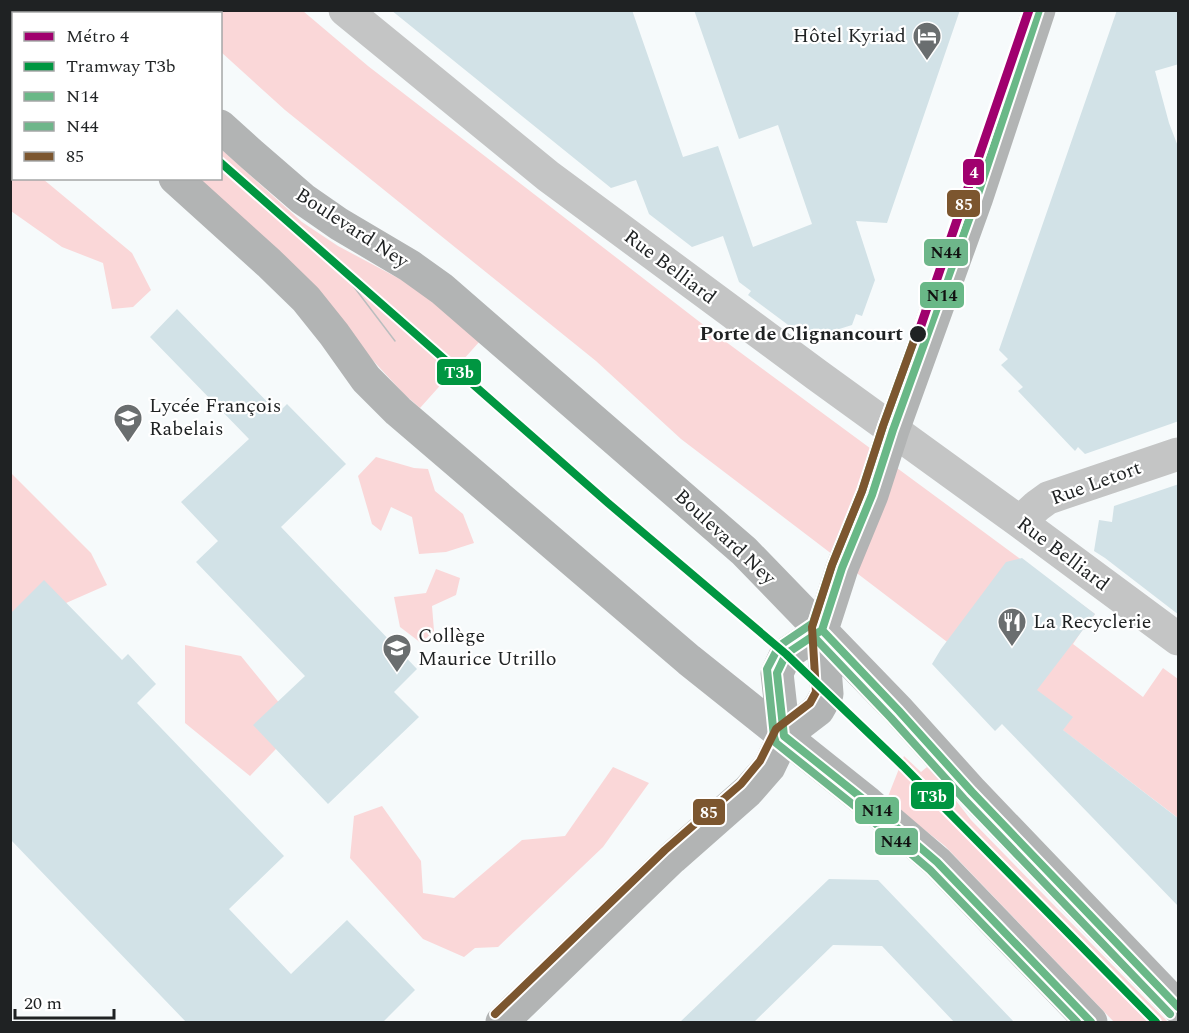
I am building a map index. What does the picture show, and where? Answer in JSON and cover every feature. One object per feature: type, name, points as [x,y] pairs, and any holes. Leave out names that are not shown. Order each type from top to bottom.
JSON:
[{"type":"main road","points":[[502,1023],[672,858],[748,791],[769,767],[784,736],[818,710],[827,693],[822,630],[842,568],[872,495],[893,430],[976,200],[1039,10]]},
{"type":"main road","name":"Boulevard Ney","points":[[222,128],[303,199],[348,230],[410,266],[442,289],[744,551],[822,630],[972,792],[1179,1007]]},
{"type":"main road","points":[[177,180],[306,299],[366,379],[398,411],[689,660],[868,803],[937,862],[1091,1023]]},
{"type":"main road","points":[[784,736],[777,673],[786,654],[822,630]]},
{"type":"street","name":"Rue Belliard","points":[[345,10],[548,176],[1179,639]]},
{"type":"street","name":"Rue Letort","points":[[1020,522],[1048,498],[1179,453]]},
{"type":"shaded area","points":[[176,11],[303,11],[368,66],[714,333],[1095,614],[1073,644],[1143,697],[1163,668],[1178,679],[1178,818],[681,439],[596,361],[285,110],[222,53],[222,12]]},
{"type":"shaded area","points":[[10,149],[12,150],[12,180],[44,180],[132,253],[151,290],[133,307],[112,309],[103,263],[62,247],[11,211]]},
{"type":"shaded area","points":[[222,150],[302,222],[338,246],[413,286],[480,341],[420,408],[198,180],[222,180]]},
{"type":"shaded area","points":[[376,457],[414,468],[428,469],[435,491],[463,514],[474,543],[446,552],[419,554],[412,517],[391,507],[381,531],[372,524],[358,476]]},
{"type":"shaded area","points":[[11,473],[91,553],[107,585],[66,603],[11,614]]},
{"type":"shaded area","points":[[436,569],[460,578],[456,595],[432,606],[434,631],[421,643],[400,627],[394,597],[426,593]]},
{"type":"shaded area","points":[[185,645],[241,656],[298,726],[250,776],[185,723]]},
{"type":"shaded area","points":[[904,756],[921,772],[927,767],[937,776],[971,820],[1168,1022],[1114,1022],[945,846],[887,799]]},
{"type":"shaded area","points":[[613,767],[649,783],[603,847],[498,947],[475,948],[464,957],[423,939],[350,858],[354,816],[382,806],[421,861],[423,893],[454,898],[522,840],[565,836]]},
{"type":"building","points":[[391,10],[632,10],[683,157],[718,146],[753,247],[812,224],[778,125],[739,139],[694,10],[960,10],[887,223],[856,221],[875,280],[862,316],[856,314],[852,325],[807,339],[748,295],[751,291],[739,282],[723,236],[692,247],[649,214],[636,180],[611,188]]},
{"type":"building","points":[[1117,10],[1179,10],[1179,64],[1155,71],[1169,123],[1179,149],[1179,421],[1085,454],[1078,447],[1075,451],[1018,391],[1023,387],[1001,365],[1008,359],[999,350]]},
{"type":"building","points":[[177,309],[278,413],[287,404],[346,464],[281,527],[417,669],[394,692],[419,717],[328,804],[253,725],[305,676],[196,562],[218,541],[181,502],[249,439],[150,337]]},
{"type":"building","points":[[1179,484],[1179,615],[1094,551],[1099,520],[1112,522],[1114,506]]},
{"type":"building","points":[[1022,558],[1095,614],[1037,690],[1073,717],[1063,730],[1179,819],[1179,907],[1002,724],[995,731],[932,664],[1006,562]]},
{"type":"building","points":[[44,580],[122,660],[128,654],[156,684],[137,703],[284,856],[229,909],[291,974],[347,920],[415,990],[382,1023],[187,1023],[10,839],[10,614]]},
{"type":"building","points":[[829,879],[878,880],[1015,1023],[955,1023],[882,946],[833,945],[753,1023],[679,1023]]},
{"type":"tram line","name":"T3b","points":[[222,164],[608,503],[786,654],[903,766],[1156,1022]]},
{"type":"tram line","points":[[335,262],[395,341]]},
{"type":"metro line","name":"4","points":[[918,334],[1029,10]]},
{"type":"transit line","name":"N44","points":[[1028,10],[966,197],[813,623],[779,646],[767,669],[776,743],[930,870],[1077,1022]]},
{"type":"transit line","name":"85","points":[[495,1014],[665,850],[741,784],[760,761],[776,729],[810,703],[816,692],[812,627],[832,565],[862,491],[883,426],[966,197],[1028,10]]},
{"type":"transit line","name":"N14","points":[[1039,10],[976,200],[893,430],[872,495],[842,568],[822,630],[786,654],[777,673],[784,736],[937,862],[1091,1022]]},
{"type":"transit line","name":"N14","points":[[822,630],[972,792],[1178,1007]]},
{"type":"transit line","name":"N44","points":[[814,637],[964,799],[1170,1014]]},
{"type":"place","name":"Hôtel Kyriad","points":[[927,62]]},
{"type":"place","name":"Porte de Clignancourt","points":[[918,334]]},
{"type":"place","name":"Lycée François Rabelais","points":[[128,444]]},
{"type":"place","name":"La Recyclerie","points":[[1012,648]]},
{"type":"place","name":"Collège Maurice Utrillo","points":[[397,674]]}]
